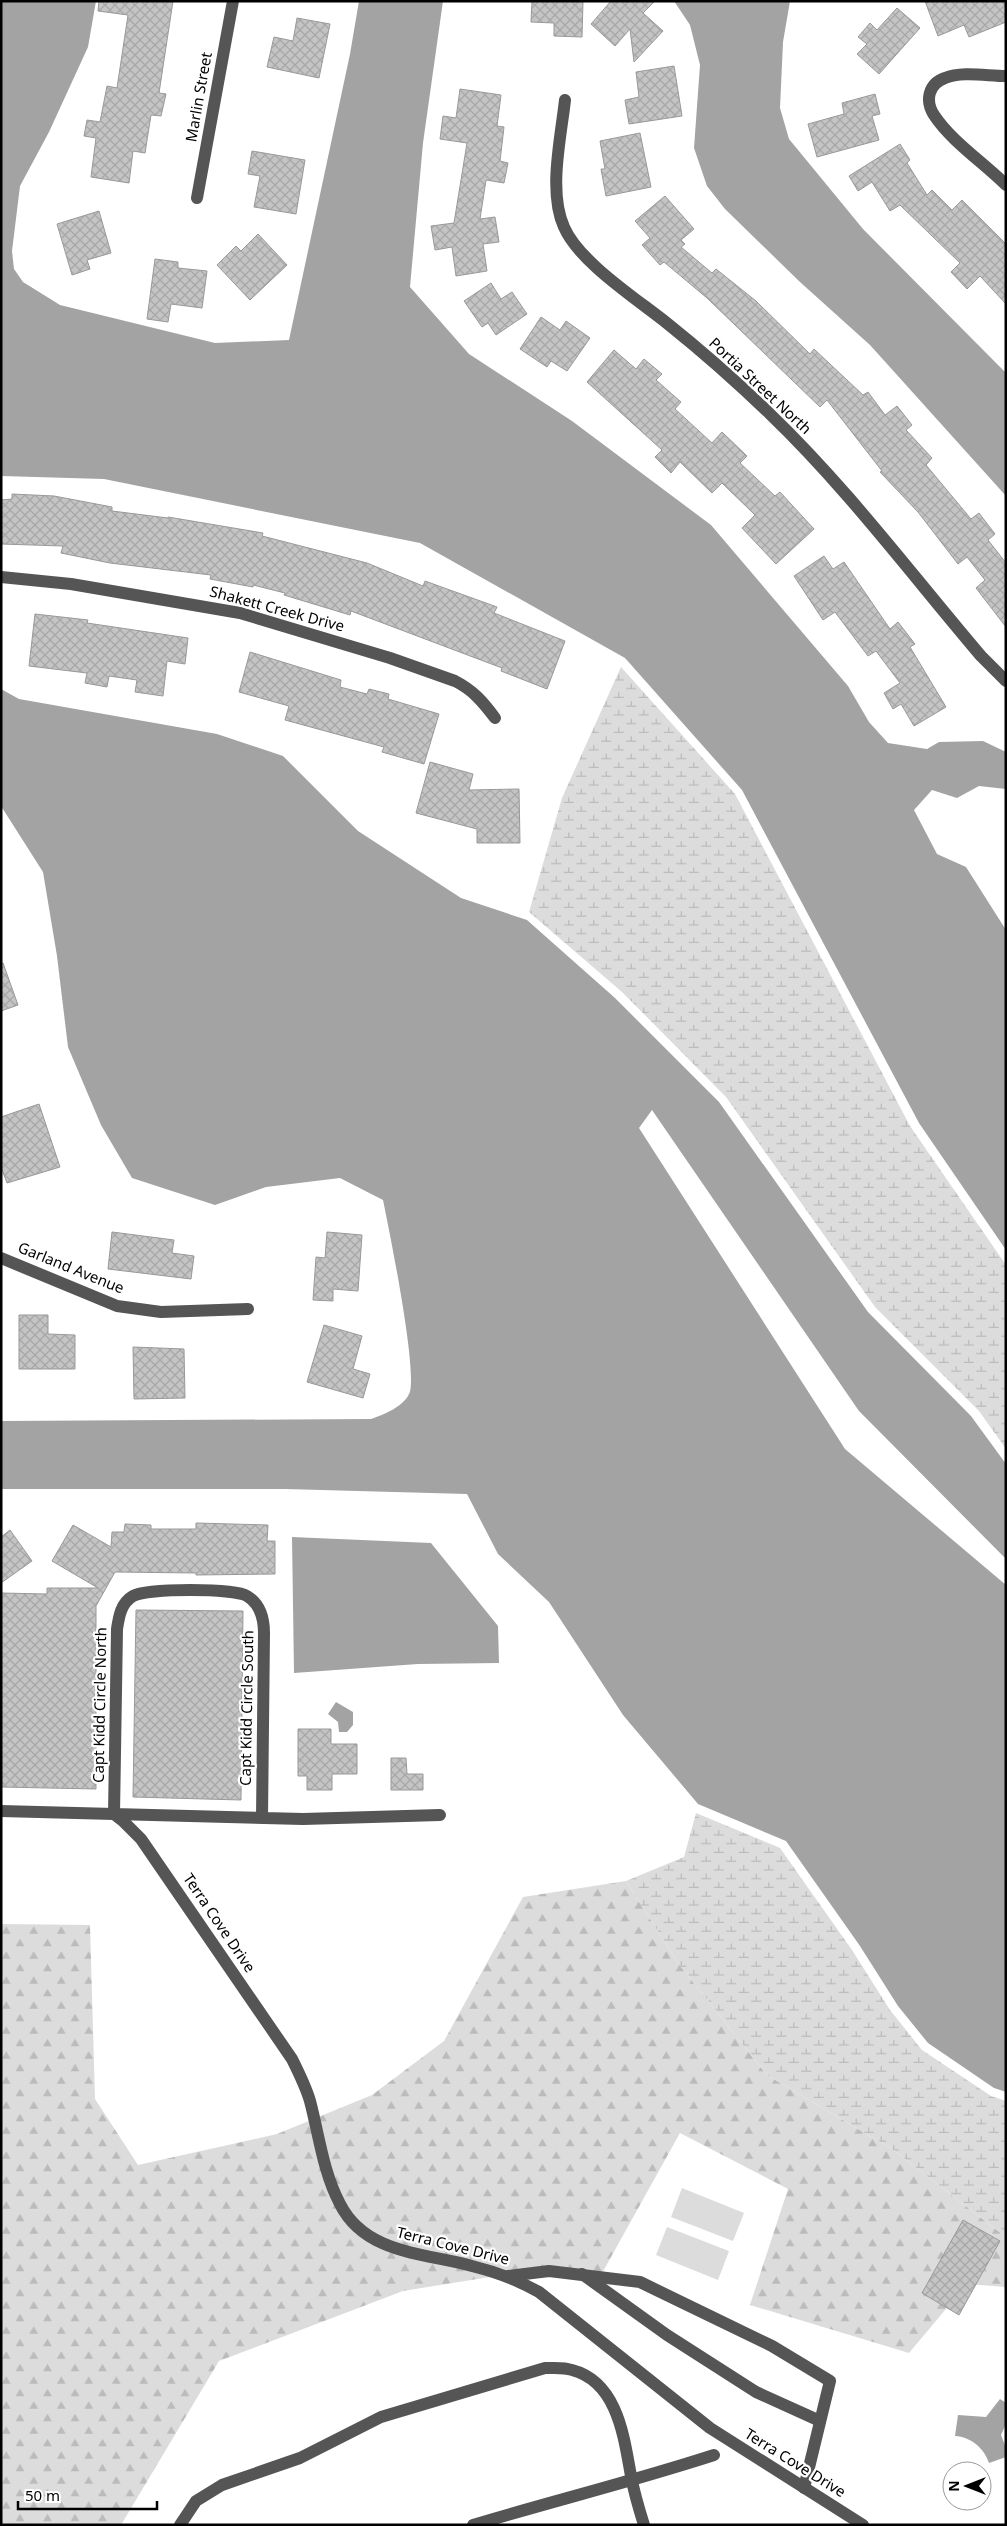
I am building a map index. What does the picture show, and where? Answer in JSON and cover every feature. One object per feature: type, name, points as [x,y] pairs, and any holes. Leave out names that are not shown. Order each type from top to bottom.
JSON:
[{"type":"street","name":"Marlin Street","points":[[197,198],[233,1]]},
{"type":"street","points":[[1006,76],[946,77],[931,88],[929,105],[934,115],[1006,185]]},
{"type":"street","name":"Portia Street North","points":[[565,100],[556,194],[560,216],[569,238],[590,261],[686,339],[770,414],[818,464],[981,656],[1006,681]]},
{"type":"street","name":"Shakett Creek Drive","points":[[1,577],[71,584],[203,606],[240,613],[284,625],[448,678],[467,687],[482,700],[495,718]]},
{"type":"street","name":"Garland Avenue","points":[[1,1258],[117,1306],[161,1312],[248,1309]]},
{"type":"street","name":"Capt Kidd Circle North","points":[[114,1814],[117,1629],[120,1611],[129,1599],[149,1591],[230,1591],[247,1595],[253,1600]]},
{"type":"street","name":"Capt Kidd Circle South","points":[[253,1600],[258,1607],[264,1624],[262,1818]]},
{"type":"street","points":[[1,1811],[262,1818],[440,1815]]},
{"type":"street","name":"Terra Cove Drive","points":[[114,1814],[132,1828],[157,1860],[292,2059],[309,2099],[333,2190],[350,2219],[361,2231],[386,2246],[472,2266],[505,2276],[540,2292],[710,2428],[864,2525]]},
{"type":"street","points":[[505,2276],[549,2271],[640,2282],[772,2346],[830,2381],[804,2488]]},
{"type":"street","points":[[582,2274],[667,2335],[756,2392],[820,2421]]},
{"type":"street","points":[[180,2525],[196,2501],[222,2485],[300,2458],[381,2417],[545,2368],[572,2369],[584,2375],[607,2398],[620,2420],[632,2481],[644,2525]]},
{"type":"street","points":[[473,2525],[568,2496],[632,2481],[714,2456]]},
{"type":"green space","points":[[621,667],[735,794],[910,1126],[1006,1265],[1006,1449],[979,1411],[875,1307],[726,1097],[622,992],[529,912],[562,798]]},
{"type":"green space","points":[[696,1813],[780,1848],[852,1950],[890,2010],[922,2050],[991,2096],[1006,2101],[1006,2237],[892,2149],[767,2075],[678,1963],[626,1881],[684,1857]]},
{"type":"green space","points":[[626,1881],[678,1963],[767,2075],[892,2149],[1006,2237],[1006,2287],[967,2284],[909,2353],[750,2305],[788,2189],[680,2133],[601,2275],[557,2266],[403,2291],[219,2361],[121,2525],[1,2525],[1,1924],[90,1925],[95,2099],[138,2165],[277,2134],[372,2095],[444,2041],[523,1897]]},
{"type":"green space","points":[[682,2188],[744,2213],[733,2241],[671,2217]]},
{"type":"green space","points":[[667,2227],[729,2251],[718,2280],[656,2255]]},
{"type":"shaded area","points":[[1,1],[96,1],[88,47],[49,132],[20,186],[12,251],[14,269],[23,282],[60,305],[215,343],[289,340],[350,54],[359,1],[443,1],[423,143],[410,287],[469,354],[572,421],[711,525],[848,686],[869,722],[888,743],[927,749],[939,742],[983,741],[1006,752],[1006,789],[979,786],[957,798],[932,790],[914,810],[937,854],[966,867],[1006,930],[1006,1250],[919,1123],[742,790],[625,658],[420,543],[104,479],[1,476]]},
{"type":"shaded area","points":[[674,1],[790,1],[783,42],[780,108],[789,139],[863,229],[1006,373],[1006,496],[870,345],[800,282],[725,209],[707,186],[694,148],[700,65],[690,25]]},
{"type":"shaded area","points":[[1,689],[19,699],[217,734],[283,756],[358,831],[461,898],[527,920],[615,998],[719,1102],[868,1312],[971,1416],[1006,1464],[1006,1559],[859,1411],[652,1110],[639,1128],[845,1449],[1006,1585],[1006,2092],[994,2088],[928,2043],[898,2006],[860,1946],[786,1841],[698,1804],[623,1715],[549,1602],[498,1554],[467,1494],[285,1489],[1,1489],[1,1421],[371,1419],[398,1407],[409,1394],[411,1382],[407,1332],[383,1200],[340,1178],[266,1187],[215,1205],[132,1178],[101,1125],[68,1047],[57,956],[43,872],[1,806]]},
{"type":"shaded area","points":[[292,1537],[431,1543],[498,1626],[499,1663],[418,1664],[294,1673]]},
{"type":"shaded area","points":[[336,1702],[353,1712],[353,1725],[347,1732],[339,1732],[338,1722],[328,1714]]},
{"type":"shaded area","points":[[1000,2399],[1006,2403],[1006,2424],[1001,2435],[1006,2448],[1006,2457],[992,2462],[988,2461],[976,2444],[955,2436],[958,2415],[986,2417]]},
{"type":"building","points":[[99,1],[173,1],[159,93],[166,94],[161,116],[151,115],[145,153],[133,151],[129,183],[91,177],[96,138],[84,136],[87,120],[100,122],[107,86],[117,88],[128,15],[98,11]]},
{"type":"building","points":[[532,1],[583,1],[582,37],[554,36],[554,23],[531,22]]},
{"type":"building","points":[[611,1],[655,1],[643,13],[663,31],[634,62],[630,29],[615,46],[591,24]]},
{"type":"building","points":[[925,1],[1006,1],[1006,22],[969,37],[964,25],[938,36]]},
{"type":"building","points":[[897,8],[920,28],[879,74],[857,54],[867,44],[858,37],[870,23],[877,30]]},
{"type":"building","points":[[297,18],[330,24],[319,78],[267,67],[274,37],[293,41]]},
{"type":"building","points":[[674,66],[682,116],[629,124],[625,100],[639,97],[636,72]]},
{"type":"building","points":[[460,89],[501,95],[497,126],[504,127],[500,161],[508,163],[504,183],[486,180],[480,219],[495,217],[499,242],[483,244],[487,271],[456,276],[452,247],[435,250],[431,226],[454,223],[467,143],[440,139],[443,116],[456,118]]},
{"type":"building","points":[[875,94],[880,114],[872,116],[879,140],[817,157],[808,124],[844,114],[842,103]]},
{"type":"building","points":[[640,133],[651,187],[606,196],[601,169],[605,169],[600,141]]},
{"type":"building","points":[[900,144],[910,160],[907,163],[927,195],[932,190],[952,210],[962,200],[1006,244],[1006,304],[980,276],[967,289],[951,272],[960,263],[900,205],[890,211],[872,182],[858,191],[849,176]]},
{"type":"building","points":[[252,151],[305,160],[296,214],[254,207],[260,176],[248,174]]},
{"type":"building","points":[[665,196],[694,229],[681,240],[685,244],[681,247],[712,273],[716,269],[756,301],[810,354],[814,349],[863,395],[868,392],[885,415],[897,406],[912,425],[906,430],[932,458],[926,465],[971,519],[979,513],[995,534],[988,540],[1006,563],[1006,627],[976,588],[985,580],[967,557],[958,564],[918,512],[880,472],[882,471],[827,400],[820,407],[707,298],[664,262],[660,265],[642,245],[650,238],[635,221]]},
{"type":"building","points":[[99,211],[111,253],[87,260],[90,269],[72,275],[57,224]]},
{"type":"building","points":[[258,234],[287,265],[250,300],[217,265],[236,246],[241,251]]},
{"type":"building","points":[[155,259],[178,262],[178,268],[207,271],[202,308],[171,304],[168,322],[147,319]]},
{"type":"building","points":[[491,283],[501,299],[512,292],[527,314],[496,335],[488,323],[482,327],[464,301]]},
{"type":"building","points":[[541,317],[560,330],[566,321],[590,338],[567,371],[551,361],[547,367],[520,349]]},
{"type":"building","points":[[614,350],[636,369],[644,359],[662,374],[656,380],[681,402],[675,409],[712,443],[722,432],[747,456],[740,463],[775,496],[780,492],[814,529],[776,564],[742,528],[755,515],[722,483],[712,493],[680,462],[671,473],[655,457],[662,450],[587,382]]},
{"type":"building","points":[[12,494],[54,496],[112,507],[112,511],[168,517],[263,533],[262,536],[367,563],[423,586],[425,581],[497,607],[494,613],[565,641],[547,689],[501,671],[502,668],[351,611],[350,615],[284,595],[285,593],[253,585],[253,587],[210,579],[211,575],[110,563],[61,553],[63,546],[1,544],[1,500],[12,499]]},
{"type":"building","points":[[824,556],[833,569],[844,562],[890,629],[898,622],[915,644],[910,647],[946,707],[914,726],[901,704],[893,709],[884,693],[900,683],[876,651],[868,656],[835,612],[823,620],[794,576]]},
{"type":"building","points":[[35,614],[88,620],[87,623],[188,638],[185,664],[167,661],[163,696],[135,692],[137,680],[109,676],[107,687],[85,683],[87,673],[29,666]]},
{"type":"building","points":[[250,652],[341,680],[340,687],[367,694],[369,689],[389,694],[388,699],[439,714],[424,764],[382,752],[384,747],[285,720],[289,706],[239,692]]},
{"type":"building","points":[[430,762],[473,774],[469,790],[519,789],[520,843],[477,843],[477,829],[416,813]]},
{"type":"building","points":[[1,963],[3,963],[18,1005],[1,1011]]},
{"type":"building","points":[[39,1104],[60,1167],[7,1183],[1,1167],[1,1117]]},
{"type":"building","points":[[112,1232],[174,1240],[172,1253],[194,1256],[191,1279],[108,1269]]},
{"type":"building","points":[[327,1232],[362,1235],[358,1291],[333,1289],[333,1301],[313,1300],[316,1257],[325,1258]]},
{"type":"building","points":[[19,1315],[48,1315],[48,1334],[75,1335],[75,1369],[19,1369]]},
{"type":"building","points":[[324,1325],[362,1336],[353,1369],[370,1374],[363,1398],[307,1382]]},
{"type":"building","points":[[133,1347],[184,1349],[185,1398],[134,1399]]},
{"type":"building","points":[[196,1523],[268,1525],[267,1541],[275,1541],[275,1574],[196,1575],[196,1573],[115,1572],[96,1606],[96,1789],[1,1787],[1,1593],[47,1594],[47,1588],[98,1588],[52,1561],[73,1525],[111,1547],[112,1532],[124,1532],[125,1524],[151,1525],[151,1529],[196,1529]]},
{"type":"building","points":[[10,1530],[32,1561],[1,1583],[1,1537]]},
{"type":"building","points":[[136,1610],[243,1611],[241,1800],[133,1797]]},
{"type":"building","points":[[298,1729],[331,1729],[331,1744],[357,1744],[357,1774],[332,1774],[332,1790],[307,1790],[307,1776],[298,1776]]},
{"type":"building","points":[[391,1758],[406,1758],[407,1774],[423,1774],[423,1790],[391,1790]]},
{"type":"building","points":[[963,2220],[1000,2241],[959,2315],[922,2293]]}]
